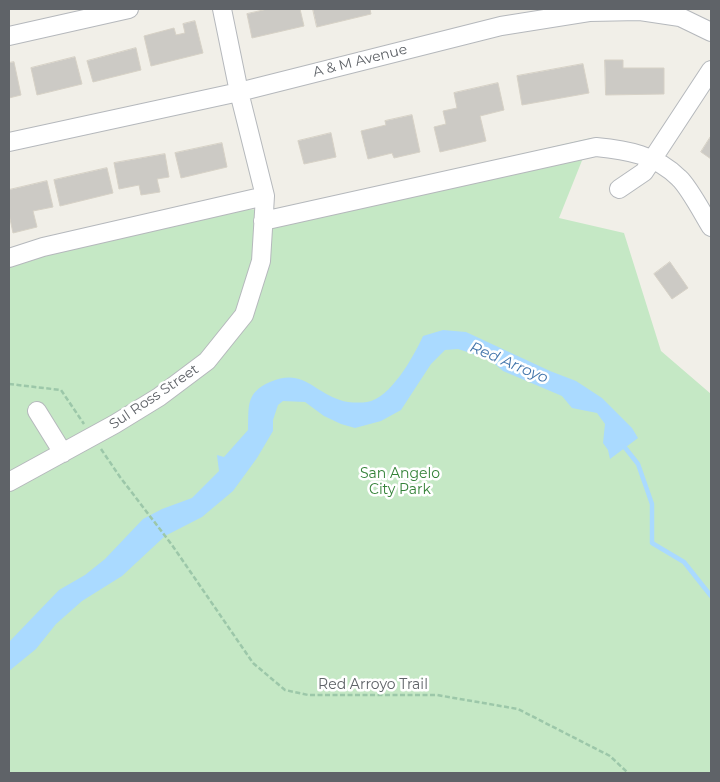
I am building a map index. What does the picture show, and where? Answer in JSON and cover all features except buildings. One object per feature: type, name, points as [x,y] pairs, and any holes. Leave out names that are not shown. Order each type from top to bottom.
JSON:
[{"type":"street","points":[[9,36],[128,9]]},
{"type":"street","name":"Sul Ross Street","points":[[9,482],[115,424],[152,401],[207,362],[244,315],[261,261],[265,196],[239,92],[222,9]]},
{"type":"street","name":"A & M Avenue","points":[[9,142],[239,92],[500,26],[589,12],[640,11],[680,17],[711,32]]},
{"type":"street","points":[[619,189],[644,172],[711,70]]},
{"type":"street","points":[[263,221],[596,147],[616,149],[653,158],[680,178],[711,227]]},
{"type":"street","points":[[9,258],[43,247],[265,196]]},
{"type":"street","points":[[37,411],[63,453]]},
{"type":"path","name":"Red Arroyo Trail","points":[[146,509],[253,663],[285,690],[308,695],[437,695],[518,709],[610,756],[628,773]]},
{"type":"green space","name":"San Angelo City Park","points":[[591,138],[559,218],[624,233],[661,351],[711,394],[711,773],[9,773],[9,264],[239,209],[278,210]]},
{"type":"water","points":[[443,330],[466,332],[576,381],[602,398],[632,428],[638,438],[610,459],[608,450],[603,443],[605,424],[597,413],[572,408],[562,396],[503,371],[489,359],[458,349],[445,350],[431,364],[401,410],[381,421],[355,428],[324,416],[305,402],[283,401],[278,405],[273,420],[273,431],[257,458],[233,491],[202,517],[165,536],[122,576],[82,601],[56,624],[36,649],[9,671],[9,642],[59,590],[85,575],[105,559],[143,519],[162,509],[192,498],[219,471],[217,455],[224,457],[248,430],[250,402],[252,396],[262,386],[281,378],[299,379],[343,401],[367,402],[376,399],[392,385],[414,354],[423,336]]},
{"type":"waterway","name":"Red Arroyo","points":[[623,445],[638,464],[652,504],[652,543],[684,562],[711,596]]}]
